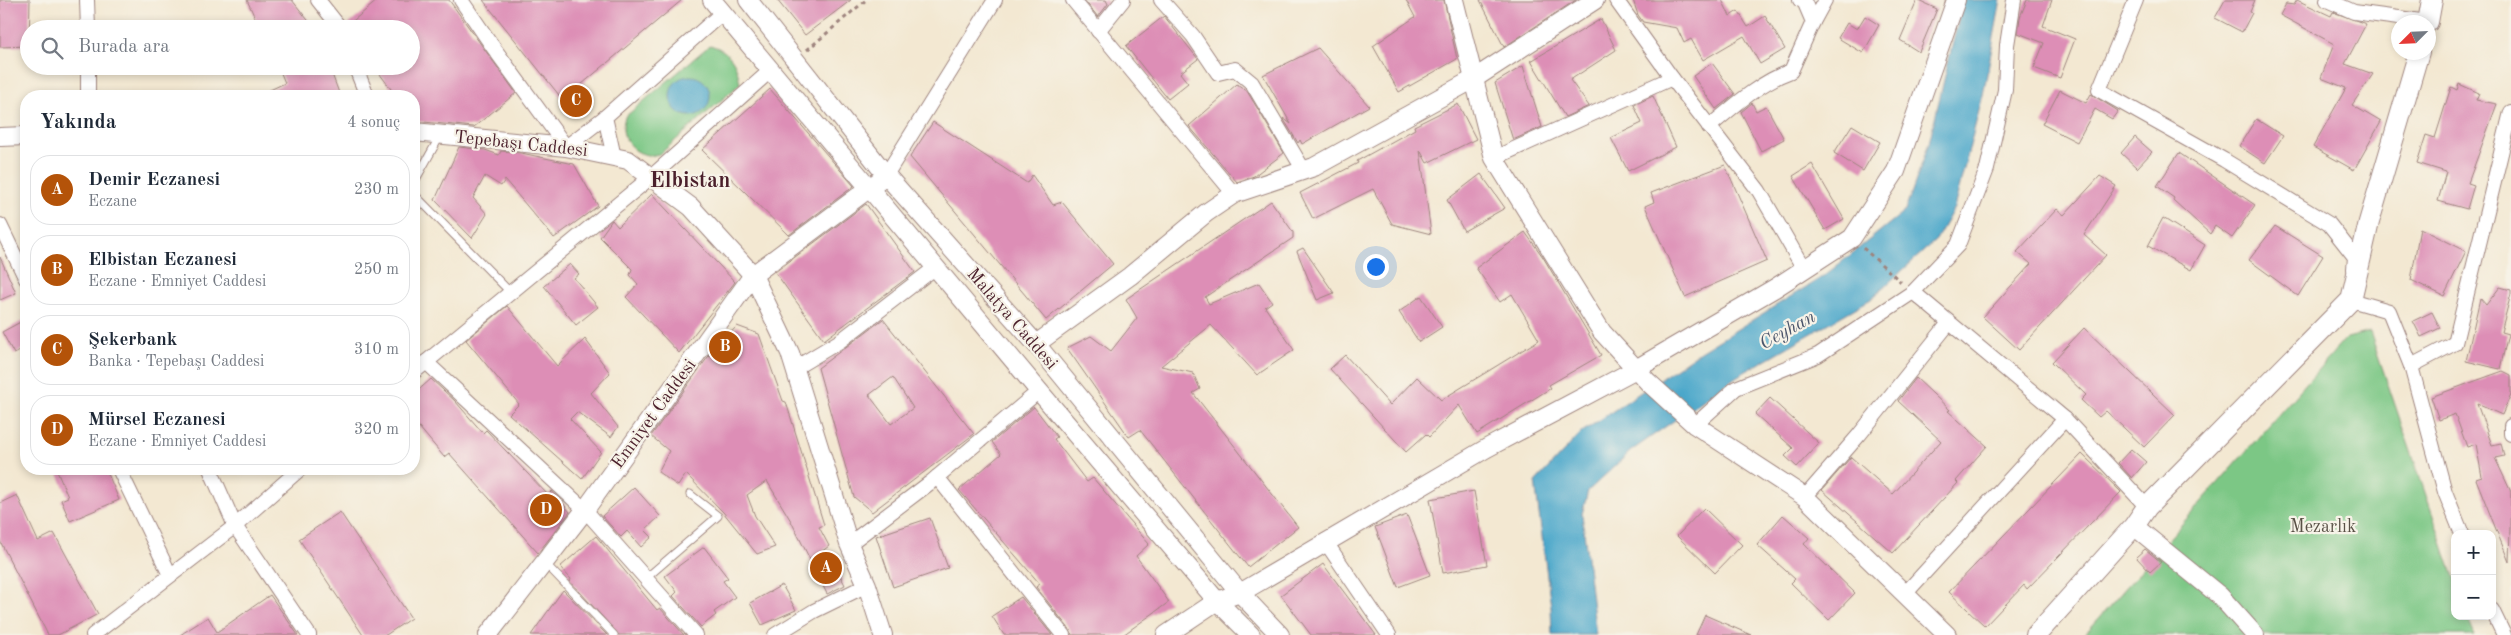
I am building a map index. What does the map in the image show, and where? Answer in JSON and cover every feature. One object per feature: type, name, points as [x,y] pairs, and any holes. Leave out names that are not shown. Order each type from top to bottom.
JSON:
[{"type":"main road","points":[[2429,15],[2432,0]]},
{"type":"main road","points":[[2036,635],[2134,526],[2147,506],[2351,300],[2369,222],[2417,60]]},
{"type":"street","points":[[87,0],[88,20]]},
{"type":"street","points":[[318,0],[334,20]]},
{"type":"street","points":[[461,0],[566,147],[605,117],[717,7],[1039,392],[1217,601],[1251,635]]},
{"type":"street","name":"Malatya Caddesi","points":[[748,0],[886,175],[1036,344],[1240,593],[1280,635]]},
{"type":"street","points":[[886,175],[995,0]]},
{"type":"street","points":[[1073,0],[1234,194]]},
{"type":"street","points":[[1098,31],[1123,0]]},
{"type":"street","points":[[1161,0],[1193,36],[1218,73],[1235,69],[1252,82],[1303,169]]},
{"type":"street","points":[[1454,0],[1472,80],[1494,158],[1602,332],[1642,376],[1695,425],[1805,497],[1947,635]]},
{"type":"street","points":[[1036,344],[1130,276],[1206,213],[1234,194],[1314,166],[1472,80],[1595,0]]},
{"type":"street","points":[[1616,0],[1672,78],[1759,191],[1804,269]]},
{"type":"street","points":[[1800,0],[1804,2],[1813,22]]},
{"type":"street","points":[[1709,127],[1748,95],[1777,76],[1791,71],[1824,0]]},
{"type":"street","points":[[1166,635],[1217,601],[1240,593],[1325,541],[1487,448],[1642,376],[1852,238],[1896,171],[1956,0]]},
{"type":"street","points":[[1695,425],[1736,388],[1818,355],[1913,292],[1958,245],[1987,169],[2005,90],[2007,45],[2014,0]]},
{"type":"street","points":[[2136,0],[2099,90],[2224,160],[2329,224],[2355,257],[2351,300],[2389,311],[2411,366],[2445,492],[2460,530]]},
{"type":"street","points":[[2328,0],[2354,12],[2391,17]]},
{"type":"street","points":[[420,367],[651,177],[770,71]]},
{"type":"street","points":[[88,75],[88,90]]},
{"type":"street","points":[[359,75],[365,90]]},
{"type":"street","points":[[1494,158],[1672,78]]},
{"type":"street","points":[[2411,366],[2455,343],[2511,112]]},
{"type":"street","points":[[605,117],[621,158],[651,177],[691,207],[754,275],[795,368],[849,544],[867,585],[883,635]]},
{"type":"street","name":"Tepebaşı Caddesi","points":[[420,133],[566,147],[621,158]]},
{"type":"street","points":[[0,136],[20,136]]},
{"type":"street","name":"Emniyet Caddesi","points":[[488,635],[585,510],[754,275],[886,175]]},
{"type":"street","points":[[0,225],[20,267]]},
{"type":"street","points":[[795,368],[840,341],[936,267]]},
{"type":"street","points":[[1913,292],[2065,419],[2147,506]]},
{"type":"street","points":[[1805,497],[1859,435],[1949,323]]},
{"type":"street","points":[[426,362],[585,510],[644,579],[696,635]]},
{"type":"street","points":[[849,544],[937,477],[1039,392]]},
{"type":"street","points":[[1904,595],[2065,419]]},
{"type":"street","points":[[2511,426],[2511,434]]},
{"type":"street","points":[[122,475],[170,575]]},
{"type":"street","points":[[213,475],[235,526],[304,633]]},
{"type":"street","points":[[93,635],[235,526],[293,475]]},
{"type":"street","points":[[937,477],[1063,635]]},
{"type":"street","points":[[2134,526],[2220,596],[2255,635]]},
{"type":"street","points":[[1325,541],[1389,635]]},
{"type":"street","points":[[775,635],[814,611],[867,585]]},
{"type":"street","points":[[2496,618],[2504,635]]},
{"type":"lane","points":[[420,172],[440,136]]},
{"type":"lane","points":[[420,202],[510,292]]},
{"type":"lane","points":[[644,579],[718,516],[690,494]]},
{"type":"lane","points":[[544,562],[614,635]]},
{"type":"path","points":[[795,60],[866,0]]},
{"type":"path","points":[[1852,238],[1913,292]]},
{"type":"green space","points":[[710,45],[723,51],[732,59],[740,84],[661,153],[648,155],[636,151],[624,136],[625,117]]},
{"type":"green space","name":"Mezarlık","points":[[2370,332],[2451,568],[2451,620],[2469,620],[2475,635],[2084,635],[2346,338]]},
{"type":"water","name":"Ceyhan","points":[[1963,0],[2001,0],[1983,95],[1954,208],[1936,240],[1871,299],[1736,377],[1631,451],[1588,491],[1582,514],[1596,635],[1552,635],[1551,607],[1535,482],[1582,432],[1700,352],[1824,276],[1905,211],[1929,143]]},
{"type":"water","points":[[686,76],[694,76],[701,79],[707,85],[710,96],[707,107],[701,113],[694,116],[686,116],[679,113],[673,107],[670,100],[670,92],[673,85],[679,79]]},
{"type":"building","points":[[0,0],[30,0],[30,20],[20,20],[20,46],[0,47]]},
{"type":"building","points":[[247,0],[292,0],[308,20],[256,20]]},
{"type":"building","points":[[378,0],[449,0],[516,93],[474,127],[420,122],[420,90],[392,90],[381,75],[420,75],[420,20],[354,20]]},
{"type":"building","points":[[483,0],[682,0],[563,100]]},
{"type":"building","points":[[777,0],[851,0],[805,35]]},
{"type":"building","points":[[1084,0],[1106,0],[1108,4],[1098,17]]},
{"type":"building","points":[[1406,0],[1444,0],[1457,59],[1399,92],[1373,46],[1415,17]]},
{"type":"building","points":[[1480,0],[1576,0],[1504,47]]},
{"type":"building","points":[[1633,0],[1722,0],[1730,16],[1738,11],[1748,27],[1765,16],[1785,49],[1760,64],[1744,36],[1703,60],[1691,39],[1684,43],[1677,28],[1643,22],[1638,15]]},
{"type":"building","points":[[1917,0],[1937,9],[1919,52],[1900,40]]},
{"type":"building","points":[[2027,0],[2052,0],[2043,26],[2075,39],[2060,78],[2034,68],[2044,43],[2018,33],[2020,17]]},
{"type":"building","points":[[2225,0],[2255,0],[2250,12],[2252,13],[2242,32],[2215,18]]},
{"type":"building","points":[[2297,0],[2331,16],[2333,12],[2366,24],[2345,64],[2373,74],[2352,105],[2381,122],[2354,170],[2313,147],[2346,88],[2321,78],[2334,44],[2280,15],[2286,4],[2294,5]]},
{"type":"building","points":[[1164,16],[1198,59],[1180,73],[1188,83],[1168,99],[1126,46]]},
{"type":"building","points":[[1865,16],[1879,25],[1863,53],[1838,38],[1847,23],[1857,29]]},
{"type":"building","points":[[1601,19],[1616,50],[1570,80],[1589,106],[1565,117],[1531,61]]},
{"type":"building","points":[[1318,48],[1369,106],[1302,144],[1300,140],[1298,143],[1283,118],[1291,124],[1263,75]]},
{"type":"building","points":[[1712,63],[1735,94],[1716,109],[1693,76]]},
{"type":"building","points":[[1523,66],[1542,127],[1513,140],[1495,83]]},
{"type":"building","points":[[282,75],[332,75],[338,90],[270,90],[285,83]]},
{"type":"building","points":[[1237,84],[1247,91],[1284,153],[1254,176],[1237,182],[1189,126]]},
{"type":"building","points":[[2459,84],[2479,93],[2476,100],[2497,104],[2468,183],[2474,185],[2467,209],[2438,201],[2446,172],[2417,163],[2426,135],[2435,138],[2451,87],[2457,90]]},
{"type":"building","points":[[770,89],[854,186],[789,235],[702,150]]},
{"type":"building","points":[[2060,90],[2086,103],[2091,94],[2118,111],[2112,119],[2095,109],[2077,142],[2042,124]]},
{"type":"building","points":[[1653,96],[1676,147],[1628,171],[1611,138],[1642,123],[1634,105]]},
{"type":"building","points":[[1752,103],[1756,111],[1766,106],[1784,139],[1761,151],[1741,112]]},
{"type":"building","points":[[1458,104],[1476,139],[1427,163],[1420,150],[1431,234],[1392,224],[1373,189],[1313,219],[1300,193],[1358,163],[1357,161],[1415,129],[1414,126]]},
{"type":"building","points":[[2256,119],[2283,136],[2265,163],[2239,146]]},
{"type":"building","points":[[933,122],[1027,183],[1032,175],[1053,205],[1062,202],[1113,264],[1046,320],[910,157]]},
{"type":"building","points":[[1852,125],[1880,142],[1863,171],[1834,153]]},
{"type":"building","points":[[2135,137],[2152,152],[2137,168],[2121,153]]},
{"type":"building","points":[[459,147],[485,150],[499,155],[501,151],[521,153],[574,164],[598,206],[554,238],[505,180],[501,186],[485,176],[473,198],[487,214],[472,238],[435,200]]},
{"type":"building","points":[[2179,153],[2255,205],[2232,238],[2215,226],[2210,234],[2173,200],[2174,198],[2157,186]]},
{"type":"building","points":[[1812,164],[1844,219],[1825,230],[1793,176]]},
{"type":"building","points":[[1725,165],[1767,261],[1685,297],[1645,206],[1654,202],[1651,193]]},
{"type":"building","points":[[1481,174],[1505,208],[1464,231],[1447,200]]},
{"type":"building","points":[[2100,176],[2116,186],[2084,235],[2106,255],[2019,350],[1983,317],[2031,264],[2017,252],[2057,209],[2064,215]]},
{"type":"building","points":[[652,194],[735,282],[679,353],[626,297],[638,284],[630,275],[632,269],[600,237],[612,220],[618,227]]},
{"type":"building","points":[[1271,201],[1293,232],[1293,238],[1205,297],[1209,304],[1259,283],[1272,302],[1265,307],[1294,350],[1257,375],[1211,325],[1161,366],[1193,373],[1200,389],[1193,393],[1298,527],[1248,567],[1140,430],[1129,437],[1067,348],[1091,336],[1111,351],[1137,318],[1126,299]]},
{"type":"building","points":[[866,204],[915,272],[824,340],[775,272]]},
{"type":"building","points":[[2163,218],[2205,245],[2191,270],[2148,246]]},
{"type":"building","points":[[2275,226],[2323,256],[2298,296],[2249,260]]},
{"type":"building","points":[[2420,228],[2466,251],[2444,296],[2411,280]]},
{"type":"building","points":[[1525,232],[1543,257],[1601,355],[1549,385],[1551,388],[1477,434],[1459,405],[1429,437],[1426,434],[1406,452],[1330,369],[1345,355],[1390,405],[1417,377],[1441,400],[1539,340],[1512,294],[1500,302],[1476,268]]},
{"type":"building","points":[[1303,248],[1334,293],[1317,300],[1297,251]]},
{"type":"building","points":[[0,257],[16,293],[0,300]]},
{"type":"building","points":[[570,264],[579,274],[574,278],[598,307],[576,325],[544,286]]},
{"type":"building","points":[[2500,287],[2511,290],[2511,294],[2501,332],[2508,334],[2500,369],[2466,361],[2480,298],[2486,305]]},
{"type":"building","points":[[1421,296],[1442,327],[1419,342],[1399,312]]},
{"type":"building","points":[[507,306],[557,366],[585,339],[610,373],[591,393],[618,427],[611,437],[577,412],[570,419],[601,452],[582,479],[509,414],[519,404],[466,340]]},
{"type":"building","points":[[2432,312],[2440,328],[2421,337],[2413,321]]},
{"type":"building","points":[[883,319],[974,434],[872,512],[854,497],[818,368]],"holes":[[[893,377],[913,408],[891,424],[869,395]]]},
{"type":"building","points":[[20,322],[20,351],[14,354],[2,332]]},
{"type":"building","points":[[737,326],[759,334],[783,401],[786,402],[824,525],[819,527],[829,546],[812,559],[829,553],[845,585],[827,594],[791,521],[767,481],[747,495],[755,516],[775,547],[757,554],[723,512],[686,474],[678,486],[658,472],[669,451],[651,436],[708,357]]},
{"type":"building","points":[[2084,328],[2175,415],[2144,447],[2106,411],[2099,417],[2081,400],[2086,395],[2052,362]]},
{"type":"building","points":[[2503,371],[2511,375],[2511,394],[2502,415],[2477,404],[2492,445],[2501,443],[2504,456],[2495,458],[2511,492],[2509,562],[2476,479],[2482,477],[2476,444],[2467,447],[2455,414],[2439,420],[2431,397]]},
{"type":"building","points":[[1916,378],[1950,410],[1948,411],[1987,446],[1956,481],[1958,483],[1893,553],[1822,490],[1851,457],[1893,494],[1941,441],[1898,401]]},
{"type":"building","points":[[431,379],[455,401],[483,433],[486,430],[548,495],[552,491],[570,512],[538,553],[449,453],[444,457],[420,428],[420,389]]},
{"type":"building","points":[[1770,398],[1819,443],[1797,467],[1785,456],[1793,448],[1755,414]]},
{"type":"building","points":[[1034,407],[1057,437],[1054,439],[1087,482],[1093,478],[1149,544],[1136,556],[1169,602],[1123,635],[1072,635],[1036,587],[1040,584],[959,490],[1001,454],[992,442]]},
{"type":"building","points":[[2131,449],[2146,462],[2132,478],[2118,463]]},
{"type":"building","points":[[2082,454],[2121,492],[2027,589],[2024,585],[1985,626],[1949,592]]},
{"type":"building","points":[[59,475],[109,475],[119,500],[70,521],[61,500],[68,497]]},
{"type":"building","points":[[634,487],[660,516],[645,530],[652,537],[641,547],[627,531],[621,537],[602,516]]},
{"type":"building","points":[[1474,491],[1487,565],[1443,573],[1430,499]]},
{"type":"building","points":[[17,495],[38,541],[54,533],[98,614],[58,635],[48,635],[0,541],[0,503]]},
{"type":"building","points":[[1704,508],[1742,545],[1715,573],[1677,536]]},
{"type":"building","points":[[340,512],[411,618],[386,635],[363,635],[299,539]]},
{"type":"building","points":[[1407,515],[1430,575],[1398,587],[1375,527]]},
{"type":"building","points":[[1783,515],[1809,538],[1804,544],[1855,593],[1829,620],[1791,583],[1795,579],[1757,545]]},
{"type":"building","points":[[930,518],[948,568],[893,587],[876,536]]},
{"type":"building","points":[[596,536],[657,610],[660,608],[684,635],[619,635],[570,581],[571,579],[560,567]]},
{"type":"building","points":[[704,547],[728,578],[723,581],[735,597],[714,612],[716,615],[701,627],[673,596],[677,592],[665,576]]},
{"type":"building","points":[[2145,549],[2161,562],[2150,572],[2136,557]]},
{"type":"building","points":[[1323,564],[1376,635],[1311,635],[1281,595]]},
{"type":"building","points":[[782,585],[796,610],[762,625],[750,603]]},
{"type":"building","points":[[563,590],[607,635],[531,635]]},
{"type":"building","points":[[270,595],[298,635],[180,635],[208,617],[217,632]]},
{"type":"building","points":[[1021,597],[1052,635],[1004,635],[992,616]]},
{"type":"building","points":[[1705,615],[1751,635],[1696,635]]},
{"type":"place","name":"Şekerbank","points":[[576,101]]},
{"type":"place","name":"Elbistan Eczanesi","points":[[725,347]]},
{"type":"place","name":"Mürsel Eczanesi","points":[[546,510]]},
{"type":"place","name":"Demir Eczanesi","points":[[826,568]]},
{"type":"district","name":"Elbistan","points":[[690,181]]}]
